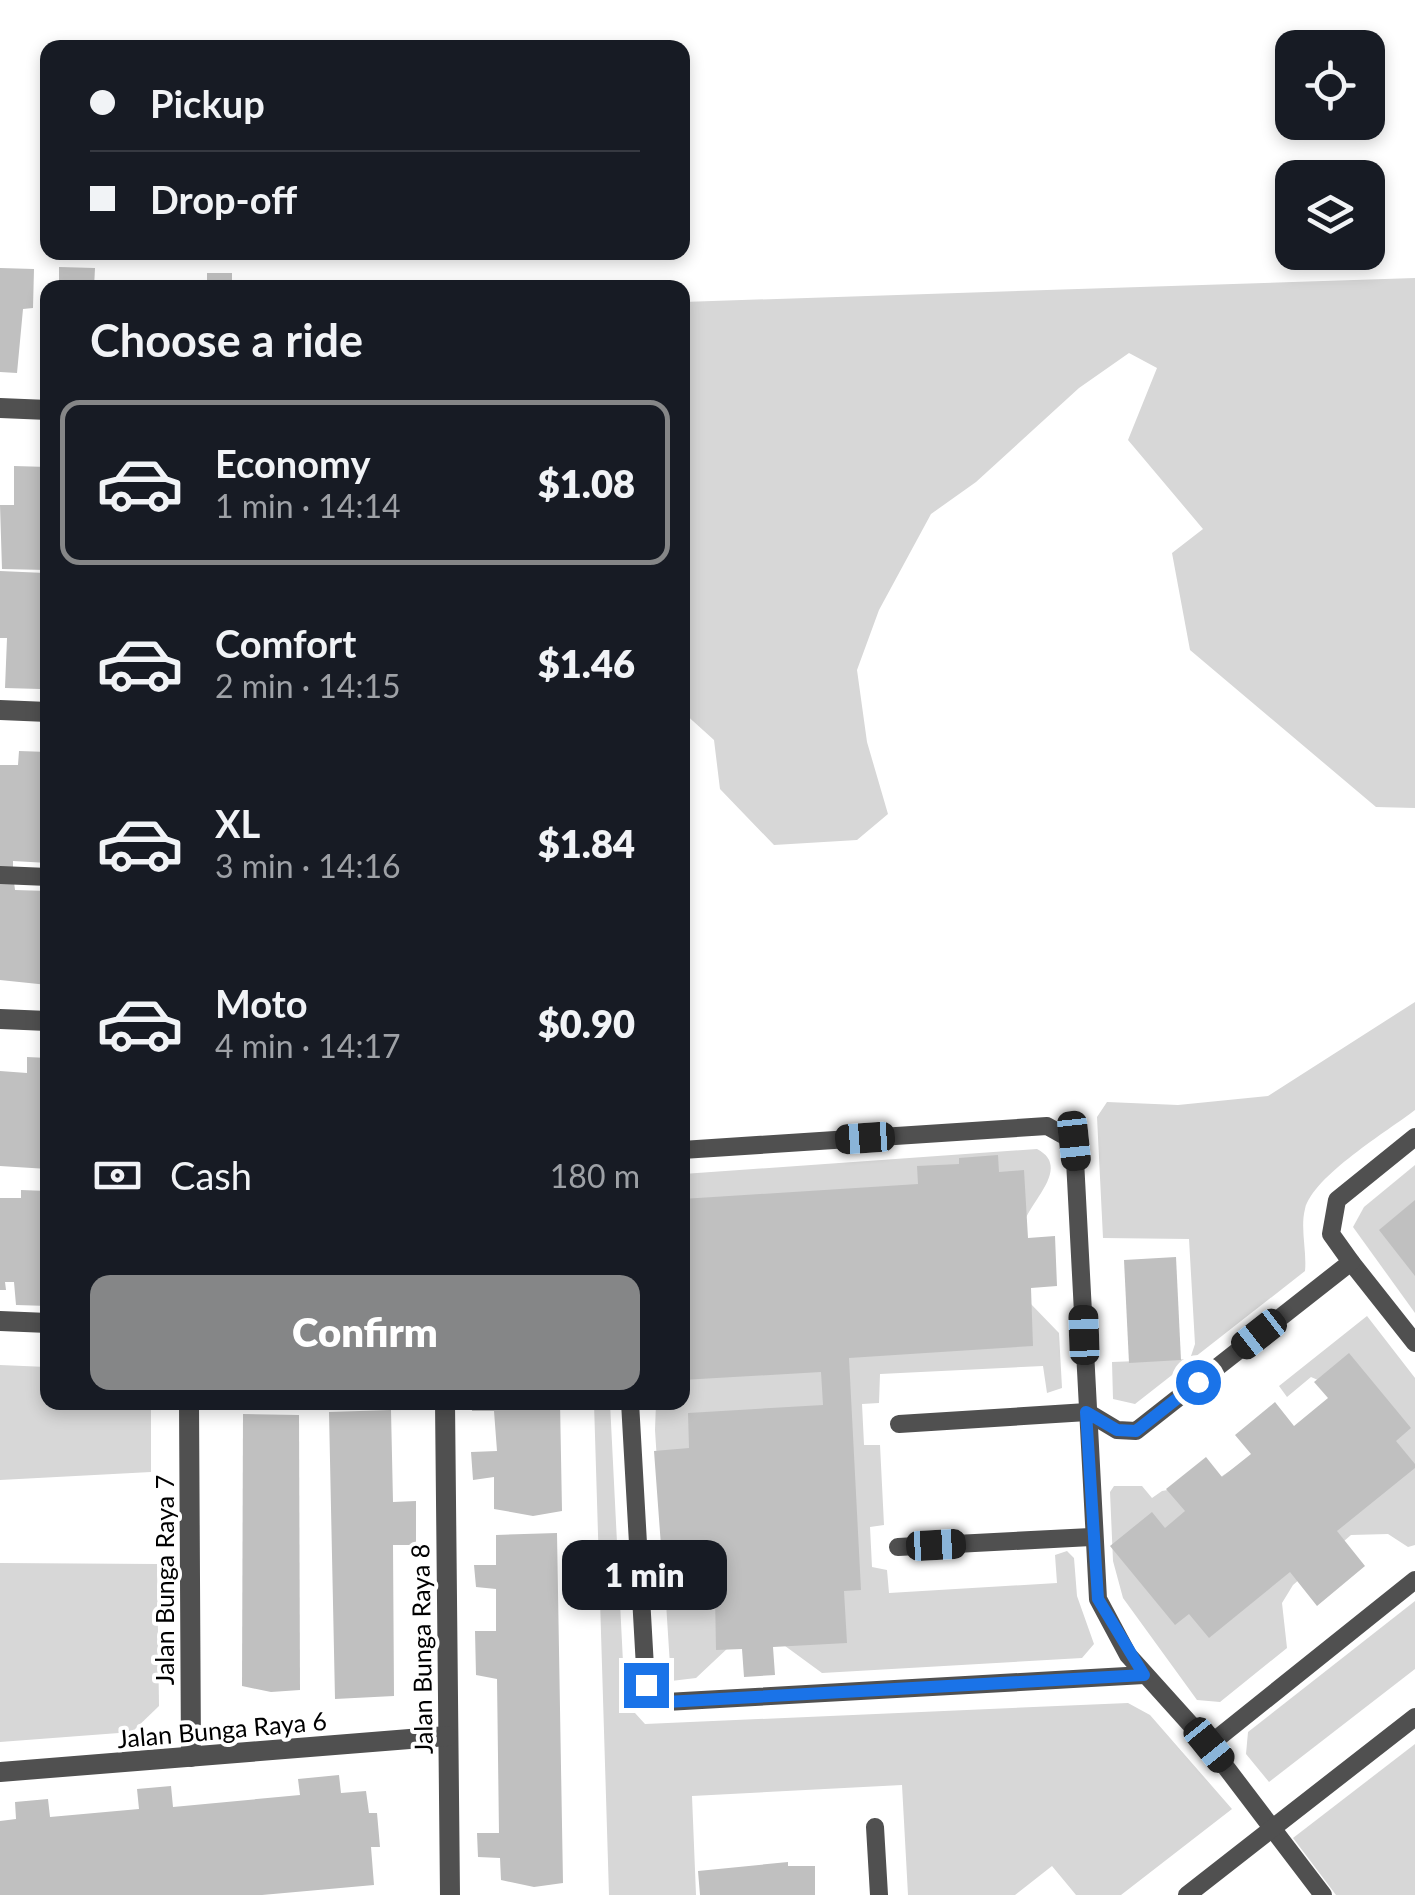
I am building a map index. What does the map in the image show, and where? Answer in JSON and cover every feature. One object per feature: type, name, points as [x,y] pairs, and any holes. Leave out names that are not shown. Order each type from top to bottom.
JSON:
[{"type":"street","points":[[0,408],[40,410]]},
{"type":"street","points":[[0,710],[40,712]]},
{"type":"street","points":[[0,1018],[40,1020]]},
{"type":"street","points":[[0,1320],[40,1322]]},
{"type":"street","name":"Jalan Bunga Raya 7","points":[[189,1410],[191,1757]]},
{"type":"street","name":"Jalan Bunga Raya 8","points":[[445,1410],[450,1895]]},
{"type":"street","name":"Jalan Bunga Raya 6","points":[[0,1772],[447,1736]]},
{"type":"lane","points":[[0,875],[40,877]]},
{"type":"lane","points":[[690,1149],[1047,1126],[1074,1141],[1091,1536],[1098,1599],[1144,1675],[1209,1745],[1323,1895]]},
{"type":"lane","points":[[1415,1137],[1337,1200],[1330,1234],[1415,1343]]},
{"type":"lane","points":[[899,1424],[1086,1412],[1117,1430],[1136,1431],[1351,1262]]},
{"type":"lane","points":[[630,1410],[646,1685],[666,1702],[1144,1675]]},
{"type":"lane","points":[[898,1547],[1091,1536]]},
{"type":"lane","points":[[1209,1745],[1415,1580]]},
{"type":"lane","points":[[1187,1895],[1415,1717]]},
{"type":"lane","points":[[875,1827],[879,1895]]},
{"type":"shaded area","points":[[1415,278],[1415,808],[1376,807],[1190,650],[1172,553],[1203,529],[1128,440],[1157,368],[1129,353],[1079,388],[976,482],[931,514],[879,610],[857,670],[867,742],[888,814],[857,840],[774,845],[720,789],[714,740],[690,718],[690,302]]},
{"type":"shaded area","points":[[1415,1002],[1415,1110],[1336,1169],[1311,1196],[1304,1216],[1305,1271],[1135,1404],[1113,1399],[1112,1362],[1190,1359],[1195,1344],[1189,1239],[1103,1238],[1097,1117],[1107,1102],[1178,1105],[1268,1096]]},
{"type":"shaded area","points":[[1037,1149],[1047,1156],[1050,1175],[1024,1223],[1023,1262],[1028,1301],[1059,1333],[1062,1388],[1047,1393],[1043,1366],[880,1374],[879,1403],[862,1404],[864,1445],[880,1445],[884,1525],[870,1527],[872,1567],[887,1570],[889,1593],[1057,1583],[1055,1555],[1067,1551],[1074,1558],[1077,1596],[1094,1644],[1082,1658],[822,1673],[781,1643],[729,1647],[696,1678],[671,1681],[656,1410],[690,1410],[690,1174]]},
{"type":"shaded area","points":[[1415,1165],[1415,1313],[1353,1227],[1364,1207]]},
{"type":"shaded area","points":[[1367,1316],[1415,1378],[1415,1545],[1408,1547],[1388,1534],[1351,1535],[1293,1585],[1282,1603],[1287,1648],[1220,1702],[1197,1700],[1123,1598],[1113,1561],[1110,1492],[1114,1486],[1142,1486],[1152,1498],[1162,1491],[1213,1482],[1332,1404],[1327,1384],[1311,1377],[1287,1397],[1279,1386]]},
{"type":"shaded area","points":[[0,1365],[40,1367],[40,1410],[151,1410],[151,1472],[0,1480]]},
{"type":"shaded area","points":[[594,1410],[610,1410],[625,1702],[645,1724],[1128,1703],[1150,1715],[1232,1809],[1121,1895],[1076,1895],[1052,1866],[1015,1895],[908,1895],[902,1785],[692,1796],[696,1895],[609,1895]]},
{"type":"shaded area","points":[[0,1563],[157,1564],[159,1706],[132,1732],[0,1742]]},
{"type":"shaded area","points":[[1415,1601],[1415,1669],[1269,1782],[1246,1754],[1248,1732]]},
{"type":"shaded area","points":[[1415,1744],[1415,1895],[1336,1895],[1293,1838]]},
{"type":"building","points":[[59,267],[95,268],[94,280],[59,280]]},
{"type":"building","points":[[0,268],[34,269],[33,308],[23,309],[17,373],[0,372]]},
{"type":"building","points":[[207,273],[232,273],[232,280],[207,280]]},
{"type":"building","points":[[14,466],[40,467],[40,570],[2,569],[0,505],[14,505]]},
{"type":"building","points":[[0,571],[40,573],[40,689],[5,688],[7,638],[0,638]]},
{"type":"building","points":[[19,751],[40,752],[40,863],[13,861],[13,867],[0,867],[0,765],[18,765]]},
{"type":"building","points":[[0,882],[14,882],[15,890],[40,891],[40,984],[0,980]]},
{"type":"building","points":[[27,1057],[40,1058],[40,1168],[0,1166],[0,1071],[27,1073]]},
{"type":"building","points":[[998,1155],[999,1172],[1024,1170],[1028,1238],[1055,1236],[1057,1286],[1031,1288],[1033,1346],[849,1358],[861,1590],[844,1591],[847,1643],[773,1647],[775,1675],[744,1677],[742,1649],[716,1650],[715,1596],[665,1600],[654,1451],[689,1448],[688,1413],[823,1405],[821,1372],[690,1380],[690,1198],[918,1184],[917,1166],[959,1164],[959,1158]]},
{"type":"building","points":[[21,1190],[40,1191],[40,1306],[16,1305],[14,1282],[5,1282],[6,1290],[0,1290],[0,1198],[21,1198]]},
{"type":"building","points":[[1415,1200],[1415,1276],[1379,1230]]},
{"type":"building","points":[[1176,1257],[1181,1360],[1129,1363],[1124,1260]]},
{"type":"building","points":[[1349,1353],[1411,1428],[1396,1441],[1415,1464],[1415,1468],[1337,1531],[1365,1566],[1317,1606],[1290,1572],[1209,1638],[1189,1614],[1175,1625],[1110,1546],[1152,1512],[1165,1528],[1185,1511],[1166,1489],[1206,1457],[1222,1477],[1251,1454],[1235,1435],[1275,1402],[1294,1426],[1328,1398],[1314,1382]]},
{"type":"building","points":[[391,1410],[393,1502],[416,1501],[416,1545],[393,1545],[394,1696],[335,1699],[329,1412]]},
{"type":"building","points":[[560,1410],[562,1511],[533,1516],[494,1509],[494,1477],[473,1480],[471,1452],[497,1451],[494,1411],[472,1411]]},
{"type":"building","points":[[243,1414],[299,1415],[300,1690],[271,1692],[242,1686]]},
{"type":"building","points":[[557,1533],[563,1883],[534,1887],[501,1880],[500,1858],[478,1857],[477,1833],[499,1833],[497,1679],[476,1675],[475,1631],[496,1631],[496,1589],[476,1587],[474,1565],[496,1565],[496,1535]]},
{"type":"building","points":[[339,1775],[341,1793],[366,1791],[369,1813],[377,1813],[380,1847],[371,1847],[374,1885],[262,1895],[0,1895],[0,1821],[16,1819],[15,1802],[48,1799],[50,1817],[139,1809],[137,1789],[171,1786],[173,1807],[300,1795],[298,1779]]},
{"type":"building","points":[[788,1862],[788,1866],[815,1866],[815,1895],[700,1895],[698,1871]]},
{"type":"route","points":[[646,1685],[666,1702],[1144,1675],[1128,1655],[1098,1599],[1086,1412],[1117,1430],[1136,1431],[1198,1382]]}]
